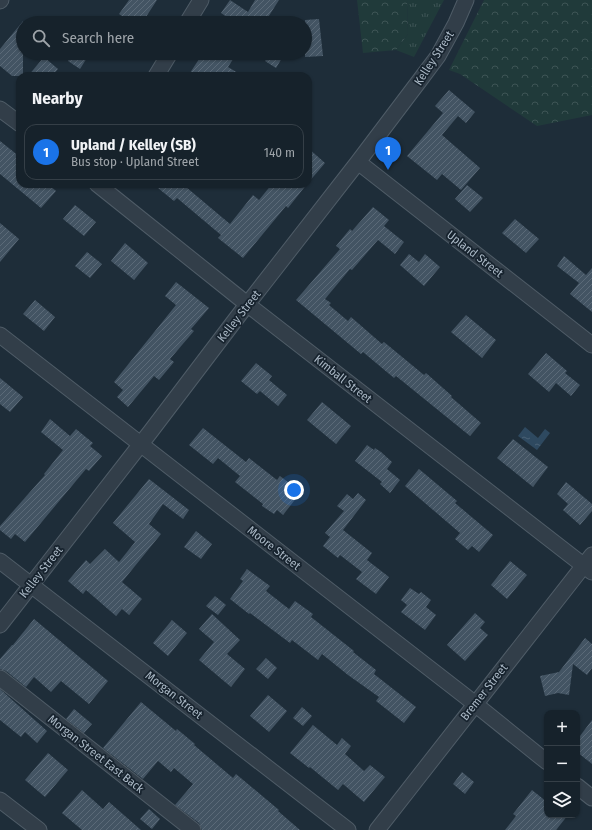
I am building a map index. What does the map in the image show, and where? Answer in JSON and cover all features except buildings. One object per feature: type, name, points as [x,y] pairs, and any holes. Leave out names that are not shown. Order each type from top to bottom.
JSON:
[{"type":"street","points":[[191,16],[201,0]]},
{"type":"street","name":"Kelley Street","points":[[0,624],[358,162],[438,56],[456,23],[466,0]]},
{"type":"street","points":[[158,72],[166,60]]},
{"type":"street","points":[[0,109],[16,121]]},
{"type":"street","name":"Upland Street","points":[[358,162],[592,345]]},
{"type":"street","name":"Kimball Street","points":[[102,188],[247,304],[589,564]]},
{"type":"street","name":"Moore Street","points":[[0,335],[475,704],[544,760]]},
{"type":"street","name":"Morgan Street","points":[[0,561],[348,830]]},
{"type":"street","name":"Bremer Street","points":[[377,830],[475,704],[589,564]]},
{"type":"street","name":"Morgan Street East Back","points":[[0,678],[193,830]]},
{"type":"street","points":[[580,788],[592,798]]},
{"type":"street","points":[[0,800],[39,830]]},
{"type":"green space","points":[[357,0],[407,0],[408,34],[396,50],[363,53]]},
{"type":"green space","points":[[407,0],[444,0],[414,57],[396,50],[408,34]]},
{"type":"green space","points":[[484,0],[592,0],[592,115],[537,126],[460,74],[449,70]]},
{"type":"water","points":[[525,427],[538,438],[545,429],[550,433],[537,450],[518,436]]},
{"type":"place","name":"Upland / Kelley (SB)","points":[[388,170]]}]
